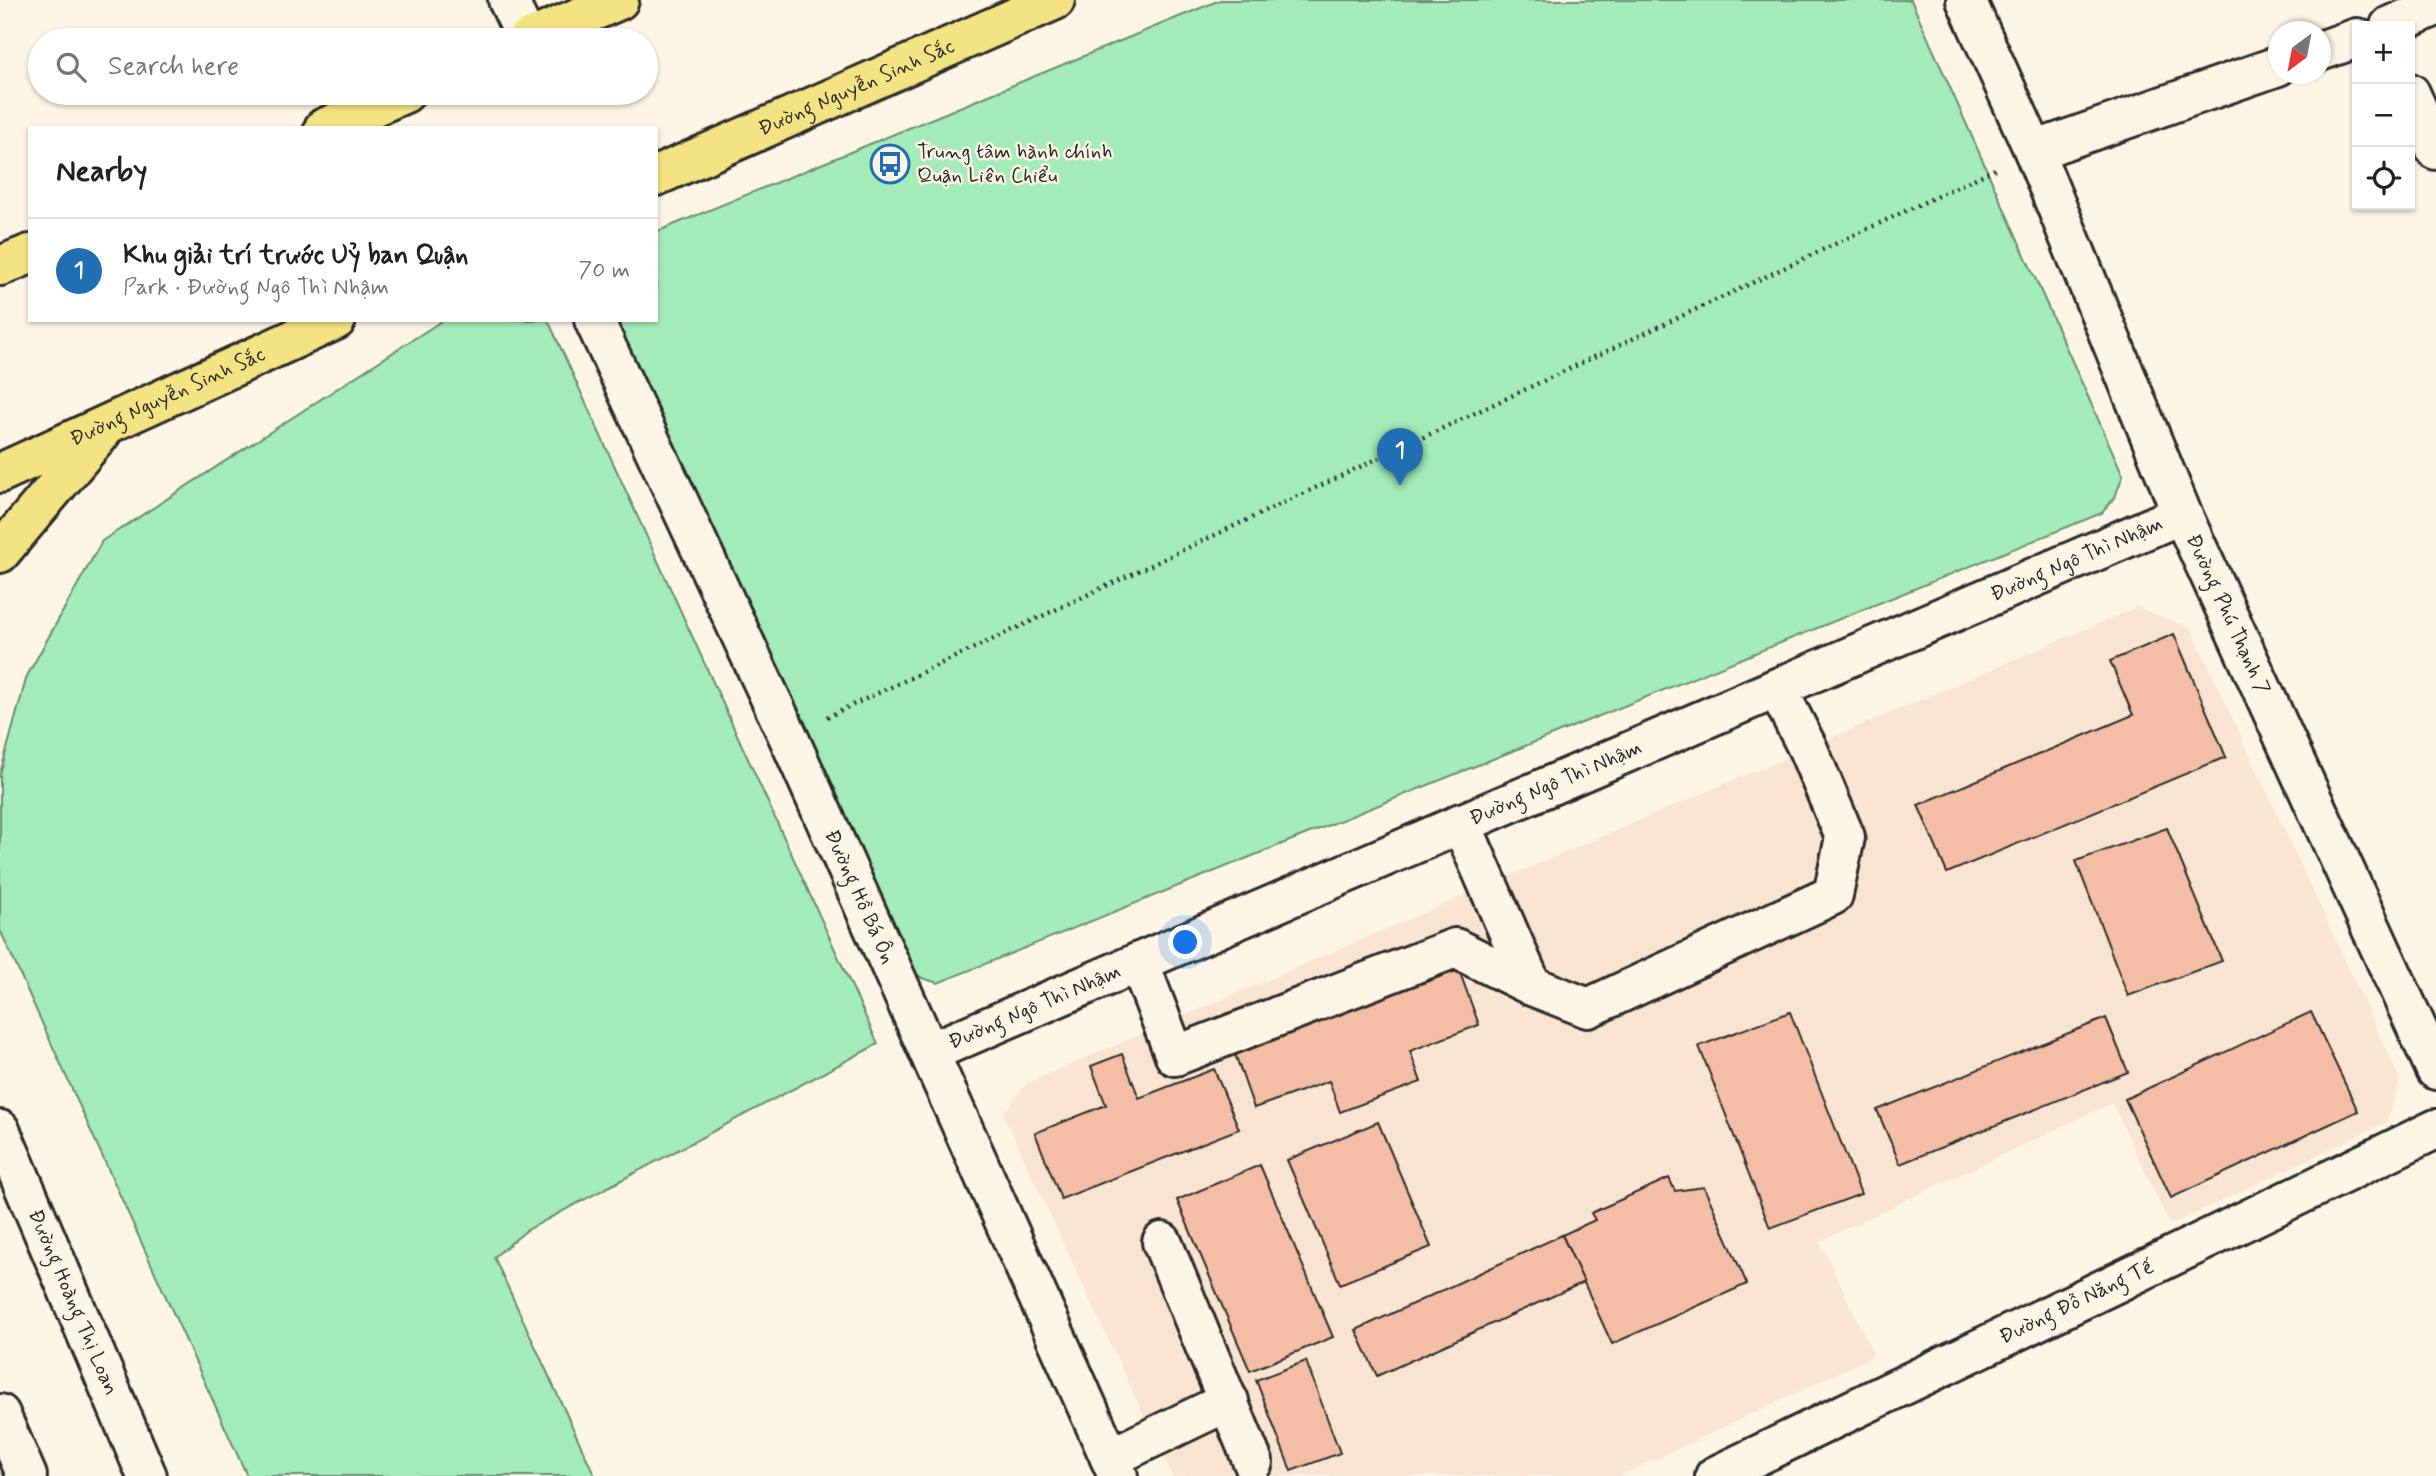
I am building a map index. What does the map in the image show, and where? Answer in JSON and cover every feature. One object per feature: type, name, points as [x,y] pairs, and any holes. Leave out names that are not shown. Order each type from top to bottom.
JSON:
[{"type":"main road","points":[[554,28],[618,0]]},
{"type":"main road","name":"Đường Nguyễn Sinh Sắc","points":[[658,175],[1055,0]]},
{"type":"main road","points":[[329,126],[377,105]]},
{"type":"main road","points":[[0,245],[28,244]]},
{"type":"main road","points":[[0,266],[28,255]]},
{"type":"main road","name":"Đường Nguyễn Sinh Sắc","points":[[0,473],[332,322]]},
{"type":"main road","points":[[0,553],[109,424]]},
{"type":"street","points":[[508,0],[521,28]]},
{"type":"street","name":"Đường Phú Thạnh 7","points":[[1966,0],[2034,151],[2182,514],[2436,1070]]},
{"type":"street","points":[[2402,21],[2436,6]]},
{"type":"street","points":[[2331,47],[2352,40]]},
{"type":"street","points":[[2034,151],[2268,69]]},
{"type":"street","points":[[2415,104],[2436,150]]},
{"type":"street","name":"Đường Hồ Bá Ôn","points":[[595,322],[788,736],[1114,1467]]},
{"type":"street","name":"Đường Ngô Thì Nhậm","points":[[930,1052],[2182,514]]},
{"type":"street","points":[[1139,962],[1175,1056],[1455,948],[1532,986],[1588,1008],[1833,895],[1845,837],[1808,749],[1777,688]]},
{"type":"street","points":[[1461,824],[1532,986]]},
{"type":"street","name":"Đường Đỗ Năng Tế","points":[[1715,1476],[2436,1129]]},
{"type":"street","name":"Đường Hoàng Thị Loan","points":[[0,1130],[147,1476]]},
{"type":"street","points":[[1162,1242],[1253,1462]]},
{"type":"street","points":[[1114,1467],[1229,1401]]},
{"type":"street","points":[[0,1414],[27,1476]]},
{"type":"path","points":[[788,736],[2034,151]]},
{"type":"shaded area","points":[[2137,607],[2191,628],[2400,1079],[2387,1122],[2170,1225],[2112,1103],[1820,1241],[1874,1356],[1620,1476],[1172,1476],[1003,1114],[1027,1083]]},
{"type":"green space","points":[[1220,0],[1911,0],[2123,475],[2115,497],[2102,513],[938,983],[922,978],[907,967],[604,322],[658,322],[658,231]]},
{"type":"green space","points":[[440,322],[549,322],[878,1044],[527,1230],[494,1257],[595,1476],[247,1476],[0,930],[0,774],[27,676],[102,541]]},
{"type":"building","points":[[2174,634],[2226,757],[1947,873],[1918,805],[2133,715],[2110,661]]},
{"type":"building","points":[[2167,828],[2222,961],[2128,996],[2076,861]]},
{"type":"building","points":[[1459,970],[1479,1025],[1410,1051],[1421,1082],[1340,1112],[1329,1081],[1254,1108],[1234,1051]]},
{"type":"building","points":[[1790,1012],[1861,1194],[1770,1228],[1699,1046]]},
{"type":"building","points":[[2311,1012],[2358,1111],[2171,1198],[2125,1099]]},
{"type":"building","points":[[2106,1018],[2128,1072],[1900,1164],[1877,1110]]},
{"type":"building","points":[[1122,1054],[1139,1098],[1214,1069],[1239,1129],[1061,1199],[1035,1133],[1106,1105],[1091,1066]]},
{"type":"building","points":[[1378,1122],[1431,1247],[1340,1284],[1287,1160]]},
{"type":"building","points":[[1260,1165],[1333,1337],[1250,1371],[1177,1200]]},
{"type":"building","points":[[1669,1178],[1675,1191],[1704,1187],[1747,1284],[1612,1344],[1562,1235],[1595,1220],[1591,1213]]},
{"type":"building","points":[[1562,1235],[1584,1282],[1377,1376],[1356,1330]]},
{"type":"building","points":[[1306,1361],[1340,1453],[1291,1471],[1256,1380]]},
{"type":"place","name":"Trung tâm hành chính Quận Liên Chiểu","points":[[890,164]]},
{"type":"place","name":"Khu giải trí trước Uỷ ban Quận","points":[[1400,486]]}]
